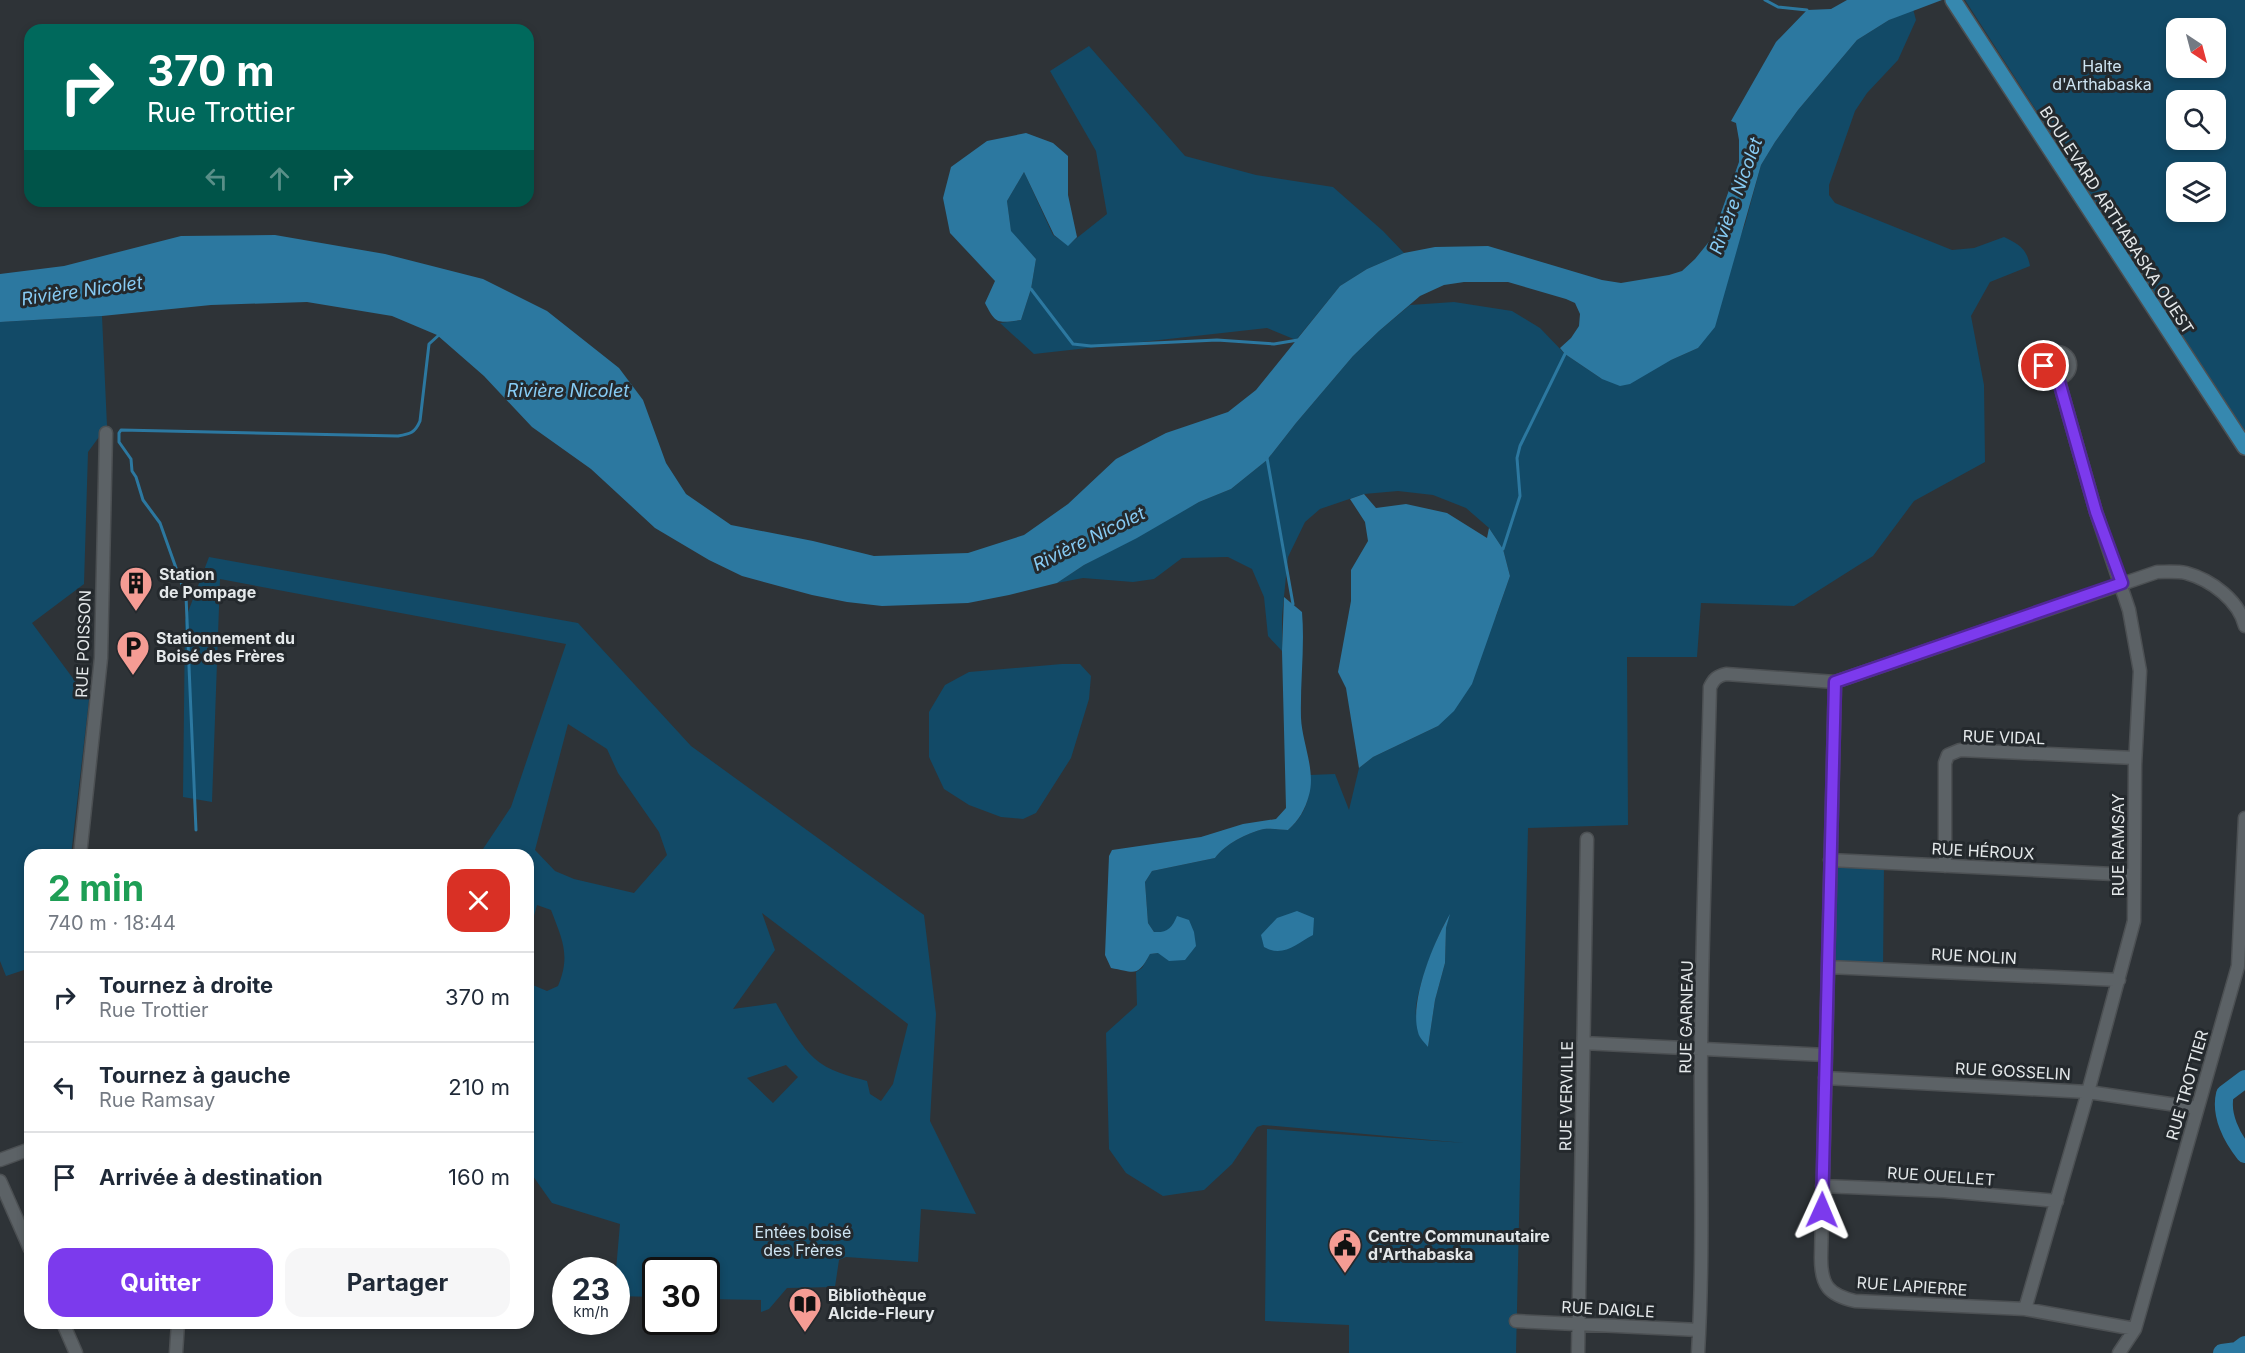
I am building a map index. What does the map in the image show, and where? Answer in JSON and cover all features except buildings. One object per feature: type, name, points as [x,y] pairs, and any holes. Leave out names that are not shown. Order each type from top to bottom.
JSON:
[{"type":"main road","name":"BOULEVARD ARTHABASKA OUEST","points":[[1957,6],[2245,447]]},
{"type":"street","name":"RUE RAMSAY","points":[[2025,1309],[2120,980],[2134,921],[2135,758],[2140,671],[2134,630],[2122,583],[2096,512],[2058,378]]},
{"type":"street","name":"RUE POISSON","points":[[81,849],[101,658],[106,434]]},
{"type":"street","points":[[1835,682],[2157,572],[2187,573],[2229,597],[2243,618],[2245,626]]},
{"type":"street","name":"RUE GARNEAU","points":[[1698,1353],[1702,1192],[1701,1049],[1710,687],[1718,676],[1726,674],[1835,682]]},
{"type":"street","name":"RUE LAPIERRE","points":[[1835,682],[1822,1186],[1822,1274],[1829,1290],[1836,1295],[1855,1301],[2025,1309],[2135,1329]]},
{"type":"street","name":"RUE VIDAL","points":[[1945,866],[1945,763],[1948,755],[1960,750],[2135,758]]},
{"type":"street","name":"RUE TROTTIER","points":[[2120,1353],[2135,1329],[2238,966],[2245,818]]},
{"type":"street","name":"RUE VERVILLE","points":[[1578,1353],[1587,839]]},
{"type":"street","name":"RUE HÉROUX","points":[[1830,860],[2134,875]]},
{"type":"street","name":"RUE NOLIN","points":[[1828,967],[2120,980]]},
{"type":"street","points":[[1583,1043],[1826,1055]]},
{"type":"street","name":"RUE GOSSELIN","points":[[1825,1078],[2088,1092],[2197,1108]]},
{"type":"street","points":[[0,1160],[24,1151]]},
{"type":"street","points":[[0,1181],[24,1235]]},
{"type":"street","name":"RUE OUELLET","points":[[1822,1186],[1944,1191],[2057,1201]]},
{"type":"street","name":"RUE DAIGLE","points":[[1516,1321],[1699,1330]]},
{"type":"street","points":[[66,1329],[76,1353]]},
{"type":"street","points":[[176,1353],[178,1329]]},
{"type":"green space","name":"Halte d'Arthabaska","points":[[1965,0],[2245,0],[2245,434]]},
{"type":"green space","points":[[1913,9],[1916,20],[1898,60],[1867,93],[1855,111],[1829,185],[1829,195],[1835,203],[1952,250],[1974,248],[2004,237],[2024,251],[2030,266],[1990,282],[1971,316],[1984,385],[1985,462],[1914,501],[1873,556],[1794,606],[1701,603],[1697,657],[1627,657],[1628,825],[1528,828],[1516,1353],[1349,1353],[1349,1325],[1265,1321],[1267,1129],[1465,1143],[1263,1125],[1257,1127],[1232,1164],[1204,1190],[1163,1196],[1126,1173],[1109,1149],[1106,1033],[1137,1005],[1136,972],[1142,968],[1150,954],[1158,953],[1172,927],[1164,933],[1154,932],[1148,923],[1145,882],[1152,871],[1215,858],[1230,844],[1251,833],[1264,829],[1288,830],[1306,806],[1310,775],[1335,774],[1349,810],[1359,768],[1373,757],[1438,726],[1496,616],[1510,576],[1503,549],[1489,528],[1466,508],[1433,495],[1398,491],[1364,494],[1320,509],[1305,522],[1288,557],[1282,616],[1282,651],[1268,636],[1264,597],[1252,569],[1228,557],[1182,558],[1154,579],[1133,582],[1083,578],[1057,583],[1084,565],[1199,502],[1231,489],[1267,460],[1353,356],[1410,305],[1454,302],[1512,311],[1540,328],[1565,354],[1602,379],[1671,360],[1698,348],[1745,224],[1761,165],[1798,110],[1857,40],[1889,20]],"holes":[[[1449,916],[1446,928],[1445,963],[1435,1000],[1428,1047],[1418,1023],[1416,1006],[1427,965]]]},
{"type":"green space","points":[[1089,46],[1185,156],[1256,175],[1333,187],[1383,231],[1404,253],[1367,269],[1340,286],[1296,340],[1267,328],[1034,354],[1000,323],[1021,320],[1031,289],[1036,259],[1011,232],[1007,201],[1024,172],[1053,235],[1068,245],[1107,214],[1096,151],[1050,71]]},
{"type":"green space","points":[[102,316],[107,426],[88,452],[84,584],[32,623],[89,700],[72,849],[24,849],[24,970],[6,976],[0,961],[0,322]]},
{"type":"green space","name":"Entées boisé des Frères","points":[[209,557],[578,623],[691,746],[924,915],[936,1014],[930,1121],[976,1214],[921,1209],[918,1262],[846,1257],[839,1260],[835,1287],[787,1288],[769,1309],[761,1312],[761,1300],[720,1299],[720,1257],[642,1257],[642,1297],[630,1296],[630,1257],[617,1257],[620,1224],[552,1203],[534,1178],[534,986],[547,991],[558,986],[564,965],[564,947],[551,910],[537,905],[534,916],[534,849],[483,849],[511,807],[566,644],[220,579],[212,802],[183,797],[185,620]],"holes":[[[568,724],[607,749],[618,773],[659,832],[667,855],[634,893],[574,879],[555,871],[535,850]],[[762,913],[908,1024],[893,1084],[881,1101],[870,1094],[867,1081],[832,1070],[814,1058],[798,1039],[776,1003],[733,1009],[775,950]],[[786,1065],[798,1077],[773,1103],[747,1078]]]},
{"type":"green space","points":[[1080,664],[1091,676],[1089,699],[1071,758],[1036,813],[1023,819],[1001,817],[969,805],[944,789],[929,757],[929,712],[945,685],[969,672]]},
{"type":"green space","points":[[1830,860],[1884,863],[1883,970],[1828,967]]},
{"type":"water","name":"Rivière Nicolet","points":[[1847,0],[1942,0],[1889,20],[1857,40],[1798,110],[1775,142],[1761,165],[1715,327],[1698,348],[1671,360],[1630,384],[1620,386],[1602,379],[1565,354],[1560,348],[1579,326],[1580,314],[1575,303],[1508,282],[1464,282],[1444,285],[1420,296],[1379,331],[1353,356],[1267,460],[1231,489],[1199,502],[1084,565],[1057,583],[968,603],[882,606],[847,602],[742,576],[709,560],[655,528],[591,469],[532,427],[484,376],[437,335],[392,316],[307,302],[211,305],[102,316],[0,322],[0,274],[64,266],[181,236],[275,235],[385,254],[483,279],[547,311],[619,368],[643,400],[666,463],[686,494],[731,525],[874,556],[968,553],[1024,535],[1068,504],[1116,459],[1166,433],[1228,412],[1256,390],[1340,286],[1367,269],[1404,253],[1435,247],[1488,246],[1602,280],[1621,283],[1682,271],[1712,238],[1739,162],[1736,123],[1731,121],[1776,42],[1807,10],[1831,9]]},
{"type":"water","points":[[1026,133],[1053,143],[1068,156],[1068,195],[1077,237],[1068,246],[1054,235],[1024,172],[1007,201],[1011,231],[1036,259],[1031,289],[1021,320],[1002,322],[995,319],[985,303],[995,281],[950,233],[943,198],[951,167],[987,141]]},
{"type":"water","points":[[1364,494],[1376,508],[1406,504],[1447,513],[1487,538],[1489,528],[1503,549],[1510,576],[1472,684],[1454,711],[1438,726],[1373,757],[1359,768],[1346,688],[1338,672],[1351,601],[1351,570],[1368,541],[1365,522],[1350,499]]},
{"type":"water","points":[[1284,597],[1302,612],[1301,718],[1311,776],[1309,795],[1303,810],[1288,830],[1257,831],[1230,844],[1215,858],[1152,871],[1145,882],[1148,923],[1154,932],[1162,932],[1169,929],[1177,916],[1189,920],[1196,946],[1185,960],[1169,961],[1158,953],[1150,954],[1142,967],[1135,972],[1111,968],[1105,955],[1109,856],[1112,850],[1201,837],[1243,824],[1276,819],[1286,808],[1282,651]]},
{"type":"water","points":[[1297,911],[1314,918],[1313,935],[1283,950],[1277,951],[1264,947],[1261,935],[1277,918]]},
{"type":"water","points":[[1450,914],[1446,928],[1445,963],[1435,1000],[1428,1047],[1418,1032],[1417,1004],[1430,955]]},
{"type":"waterway","points":[[1765,0],[1778,7],[1807,10]]},
{"type":"waterway","points":[[1031,289],[1073,344],[1091,346],[1217,340],[1274,344],[1298,340]]},
{"type":"waterway","points":[[196,830],[186,596],[160,523],[143,500],[132,471],[131,459],[119,442],[119,433],[121,430],[398,436],[409,434],[420,421],[429,344],[440,334]]},
{"type":"waterway","points":[[1503,549],[1520,496],[1517,458],[1520,446],[1566,352]]},
{"type":"waterway","points":[[1267,458],[1293,604]]},
{"type":"waterway","points":[[2245,1079],[2225,1094],[2224,1102],[2228,1126],[2245,1154]]},
{"type":"waterway","points":[[2222,1353],[2237,1351],[2245,1345]]},
{"type":"place","name":"Station de Pompage","points":[[136,612]]},
{"type":"place","name":"Stationnement du Boisé des Frères","points":[[133,676]]},
{"type":"place","name":"Centre Communautaire d'Arthabaska","points":[[1345,1274]]},
{"type":"place","name":"Bibliothèque Alcide-Fleury","points":[[805,1333]]},
{"type":"route","points":[[1822,1210],[1835,682],[2122,583],[2096,512],[2058,378],[2050,376],[2044,366]]}]
